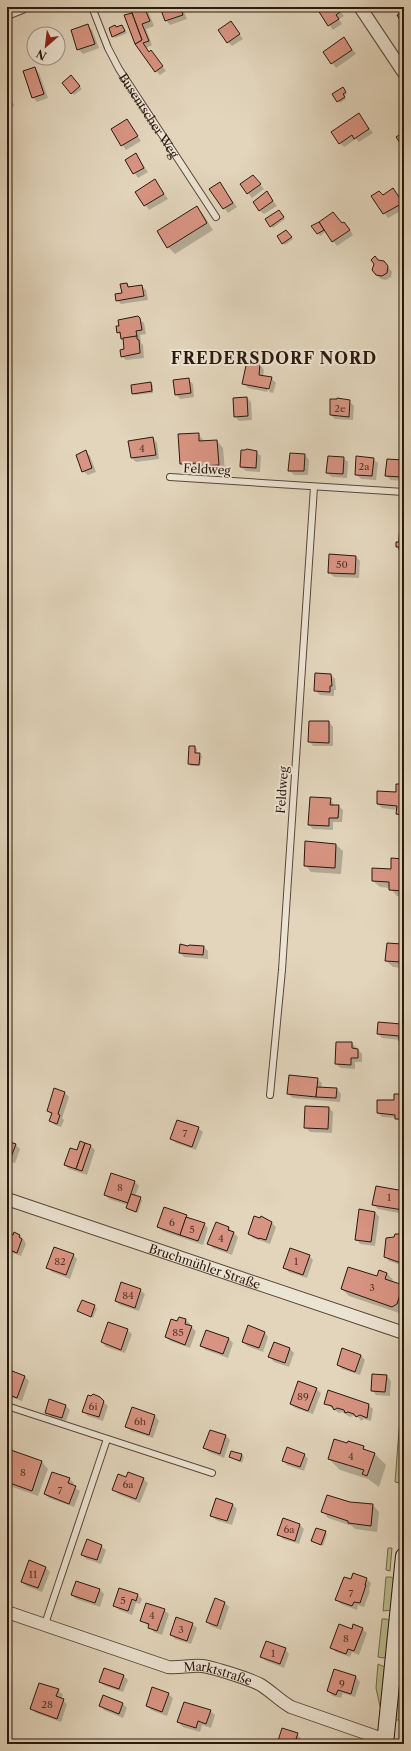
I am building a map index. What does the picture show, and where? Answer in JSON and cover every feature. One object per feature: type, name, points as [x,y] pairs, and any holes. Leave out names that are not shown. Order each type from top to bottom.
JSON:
[{"type":"main road","points":[[385,1741],[404,1556]]},
{"type":"street","points":[[7,13],[22,7]]},
{"type":"street","points":[[360,7],[404,73]]},
{"type":"street","name":"Bruchmühler Straße","points":[[7,1199],[404,1333]]},
{"type":"street","name":"Marktstraße","points":[[7,1612],[168,1667],[178,1668],[201,1666],[212,1668],[260,1684],[279,1700],[291,1707],[385,1741]]},
{"type":"lane","name":"Busentscher Weg","points":[[92,7],[108,48],[119,69],[216,217]]},
{"type":"lane","name":"Feldweg","points":[[170,478],[404,492]]},
{"type":"lane","name":"Feldweg","points":[[270,1095],[282,970],[314,487]]},
{"type":"lane","points":[[7,1406],[212,1473]]},
{"type":"lane","points":[[45,1624],[107,1439]]},
{"type":"green space","points":[[400,1418],[404,1418],[404,1480],[400,1483],[395,1482]]},
{"type":"green space","points":[[388,1548],[392,1548],[390,1571],[386,1570]]},
{"type":"green space","points":[[386,1577],[391,1577],[395,1580],[392,1610],[383,1611]]},
{"type":"green space","points":[[382,1619],[387,1619],[391,1622],[388,1656],[383,1658],[378,1657]]},
{"type":"green space","points":[[378,1664],[387,1668],[381,1711],[376,1688]]},
{"type":"green space","points":[[404,1670],[404,1695],[399,1694],[397,1690],[399,1672]]},
{"type":"green space","points":[[403,1702],[401,1720],[394,1720],[396,1703]]},
{"type":"building","points":[[144,7],[150,21],[142,24],[149,41],[143,43],[149,52],[151,50],[163,66],[155,72],[135,44],[142,40],[131,10]]},
{"type":"building","points":[[160,7],[180,7],[183,15],[165,21]]},
{"type":"building","points":[[316,7],[337,7],[340,12],[336,15],[339,19],[328,26]]},
{"type":"building","points":[[404,11],[404,27],[397,15]]},
{"type":"building","points":[[132,13],[142,40],[135,44],[124,15]]},
{"type":"building","points":[[231,21],[240,34],[227,43],[218,30]]},
{"type":"building","points":[[88,24],[95,44],[77,50],[71,30]]},
{"type":"building","points":[[115,25],[116,27],[122,25],[125,31],[112,37],[109,28]]},
{"type":"building","points":[[344,37],[352,50],[331,64],[323,52]]},
{"type":"building","points":[[35,67],[44,94],[32,98],[23,71]]},
{"type":"building","points":[[71,75],[80,86],[71,94],[62,83]]},
{"type":"building","points":[[343,87],[346,92],[343,94],[345,97],[337,102],[332,94]]},
{"type":"building","points":[[7,92],[10,102],[7,103]]},
{"type":"building","points":[[359,113],[369,129],[354,139],[352,135],[339,144],[331,132]]},
{"type":"building","points":[[127,119],[138,136],[121,146],[111,129]]},
{"type":"building","points":[[404,132],[404,149],[396,137]]},
{"type":"building","points":[[136,153],[144,168],[133,174],[125,160]]},
{"type":"building","points":[[253,175],[261,184],[247,194],[240,184]]},
{"type":"building","points":[[155,179],[164,194],[144,206],[135,192]]},
{"type":"building","points":[[220,182],[233,203],[223,209],[209,189]]},
{"type":"building","points":[[393,188],[403,203],[383,214],[371,196],[379,191],[383,195]]},
{"type":"building","points":[[267,191],[273,201],[259,211],[253,202]]},
{"type":"building","points":[[197,206],[207,223],[167,248],[157,231]]},
{"type":"building","points":[[279,210],[284,217],[270,227],[265,219]]},
{"type":"building","points":[[333,212],[350,230],[332,242],[319,222]]},
{"type":"building","points":[[319,222],[324,230],[317,234],[311,226]]},
{"type":"building","points":[[286,230],[292,237],[282,244],[277,236]]},
{"type":"building","points":[[375,256],[378,260],[384,261],[388,266],[387,273],[382,276],[376,275],[372,270],[374,264],[371,260]]},
{"type":"building","points":[[127,283],[128,287],[142,285],[144,296],[116,301],[115,294],[122,293],[120,284]]},
{"type":"building","points":[[138,316],[140,318],[142,330],[136,331],[137,336],[121,339],[120,332],[117,333],[116,326],[119,326],[118,320]]},
{"type":"building","points":[[137,336],[137,339],[139,340],[140,353],[121,357],[120,350],[124,349],[123,338]]},
{"type":"building","points":[[247,361],[260,364],[259,375],[272,377],[269,389],[242,384]]},
{"type":"building","points":[[189,378],[191,393],[175,395],[173,380]]},
{"type":"building","points":[[151,382],[152,391],[132,394],[131,385]]},
{"type":"building","points":[[247,397],[248,416],[234,417],[233,398]]},
{"type":"building","points":[[337,398],[350,400],[349,417],[330,415],[330,399]]},
{"type":"building","points":[[199,433],[199,441],[217,440],[219,465],[199,466],[199,463],[180,464],[178,434]]},
{"type":"building","points":[[153,437],[156,455],[131,458],[128,441]]},
{"type":"building","points":[[247,449],[257,451],[256,468],[240,467],[241,450]]},
{"type":"building","points":[[86,450],[92,468],[82,472],[76,455]]},
{"type":"building","points":[[290,453],[305,454],[304,471],[288,471]]},
{"type":"building","points":[[328,456],[344,457],[343,474],[326,473]]},
{"type":"building","points":[[356,456],[374,458],[372,476],[355,475]]},
{"type":"building","points":[[387,459],[403,460],[402,477],[385,476]]},
{"type":"building","points":[[400,525],[404,525],[404,539],[399,539]]},
{"type":"building","points":[[399,539],[404,539],[404,550],[399,550],[399,547],[396,547],[396,542],[399,542]]},
{"type":"building","points":[[329,554],[356,556],[355,574],[328,573]]},
{"type":"building","points":[[315,673],[331,674],[332,686],[330,686],[330,692],[314,691]]},
{"type":"building","points":[[309,721],[329,721],[329,743],[308,742]]},
{"type":"building","points":[[189,746],[195,746],[195,753],[200,753],[199,765],[188,764]]},
{"type":"building","points":[[396,784],[404,784],[404,815],[396,814],[397,806],[377,804],[377,791],[396,792]]},
{"type":"building","points":[[310,797],[331,798],[330,805],[339,805],[338,818],[329,818],[329,826],[308,825]]},
{"type":"building","points":[[305,841],[336,844],[335,868],[304,866]]},
{"type":"building","points":[[391,858],[404,859],[404,891],[389,890],[389,882],[372,881],[372,868],[391,869]]},
{"type":"building","points":[[402,938],[404,938],[404,969],[401,969],[401,962],[385,961],[387,943],[402,944]]},
{"type":"building","points":[[180,944],[188,946],[204,946],[203,955],[179,953]]},
{"type":"building","points":[[401,1017],[404,1017],[404,1042],[399,1041],[399,1036],[377,1034],[378,1022],[401,1024]]},
{"type":"building","points":[[336,1042],[352,1042],[352,1048],[358,1049],[358,1058],[351,1058],[351,1065],[335,1064]]},
{"type":"building","points":[[289,1075],[318,1078],[316,1097],[287,1094]]},
{"type":"building","points":[[317,1087],[337,1088],[336,1098],[316,1097]]},
{"type":"building","points":[[54,1088],[65,1092],[58,1114],[60,1115],[57,1124],[49,1121],[52,1113],[47,1111]]},
{"type":"building","points":[[394,1094],[404,1094],[404,1119],[395,1119],[395,1115],[377,1113],[377,1100],[394,1100]]},
{"type":"building","points":[[305,1106],[329,1107],[328,1129],[304,1128]]},
{"type":"building","points":[[177,1120],[199,1127],[192,1147],[170,1139]]},
{"type":"building","points":[[7,1141],[16,1144],[10,1160],[7,1159]]},
{"type":"building","points":[[80,1141],[85,1143],[76,1169],[64,1165],[70,1148],[77,1150]]},
{"type":"building","points":[[85,1143],[91,1145],[82,1171],[76,1169]]},
{"type":"building","points":[[111,1173],[135,1181],[128,1203],[104,1195]]},
{"type":"building","points":[[376,1186],[404,1191],[403,1210],[372,1205]]},
{"type":"building","points":[[131,1194],[141,1197],[136,1212],[126,1208]]},
{"type":"building","points":[[164,1207],[187,1215],[180,1235],[157,1227]]},
{"type":"building","points":[[359,1209],[375,1212],[371,1242],[355,1240]]},
{"type":"building","points":[[254,1216],[260,1218],[261,1216],[272,1222],[266,1240],[259,1239],[248,1234]]},
{"type":"building","points":[[186,1217],[205,1223],[198,1241],[180,1235]]},
{"type":"building","points":[[216,1222],[229,1227],[228,1230],[234,1232],[227,1251],[207,1244]]},
{"type":"building","points":[[14,1232],[20,1235],[19,1237],[22,1239],[17,1253],[7,1249],[7,1233],[13,1235]]},
{"type":"building","points":[[395,1234],[403,1234],[404,1264],[384,1257],[386,1238],[394,1237]]},
{"type":"building","points":[[54,1247],[74,1254],[66,1275],[46,1268]]},
{"type":"building","points":[[290,1248],[310,1255],[303,1275],[283,1268]]},
{"type":"building","points":[[348,1267],[377,1276],[379,1270],[387,1273],[385,1279],[403,1285],[397,1304],[392,1307],[341,1289]]},
{"type":"building","points":[[121,1282],[141,1289],[135,1308],[115,1301]]},
{"type":"building","points":[[82,1300],[95,1305],[91,1317],[77,1311]]},
{"type":"building","points":[[179,1317],[186,1319],[185,1324],[192,1326],[185,1345],[165,1337],[171,1319],[177,1321]]},
{"type":"building","points":[[108,1322],[128,1329],[121,1350],[101,1342]]},
{"type":"building","points":[[248,1325],[265,1332],[259,1348],[242,1342]]},
{"type":"building","points":[[206,1330],[229,1338],[223,1354],[200,1346]]},
{"type":"building","points":[[274,1342],[290,1348],[285,1363],[268,1357]]},
{"type":"building","points":[[342,1348],[361,1355],[355,1372],[337,1365]]},
{"type":"building","points":[[7,1369],[25,1376],[17,1398],[7,1394]]},
{"type":"building","points":[[372,1374],[387,1375],[385,1392],[371,1391]]},
{"type":"building","points":[[298,1381],[317,1388],[308,1411],[290,1404]]},
{"type":"building","points":[[328,1390],[369,1404],[367,1418],[360,1415],[356,1417],[354,1414],[348,1412],[345,1413],[344,1410],[337,1408],[334,1410],[332,1406],[324,1404]]},
{"type":"building","points":[[93,1394],[100,1397],[104,1401],[99,1417],[82,1412],[88,1395],[91,1396]]},
{"type":"building","points":[[49,1399],[66,1405],[62,1418],[45,1413]]},
{"type":"building","points":[[132,1407],[155,1415],[149,1435],[125,1427]]},
{"type":"building","points":[[210,1430],[226,1435],[220,1454],[203,1448]]},
{"type":"building","points":[[334,1439],[347,1443],[348,1441],[364,1446],[363,1449],[375,1453],[367,1476],[362,1474],[364,1470],[328,1459]]},
{"type":"building","points":[[287,1447],[305,1454],[300,1467],[282,1461]]},
{"type":"building","points":[[8,1449],[42,1461],[32,1491],[7,1482]]},
{"type":"building","points":[[231,1451],[242,1454],[240,1461],[229,1457]]},
{"type":"building","points":[[52,1472],[70,1478],[68,1483],[76,1486],[69,1504],[44,1494]]},
{"type":"building","points":[[128,1472],[144,1478],[136,1499],[112,1490],[118,1474],[126,1477]]},
{"type":"building","points":[[327,1495],[350,1502],[373,1504],[371,1526],[348,1523],[348,1521],[321,1512]]},
{"type":"building","points":[[216,1498],[233,1504],[227,1521],[210,1516]]},
{"type":"building","points":[[283,1518],[300,1524],[295,1541],[277,1535]]},
{"type":"building","points":[[316,1528],[326,1531],[321,1545],[311,1541]]},
{"type":"building","points":[[87,1539],[102,1545],[97,1560],[81,1555]]},
{"type":"building","points":[[29,1560],[46,1567],[38,1588],[21,1582]]},
{"type":"building","points":[[353,1573],[367,1578],[360,1603],[354,1602],[352,1606],[335,1600],[344,1577],[351,1579]]},
{"type":"building","points":[[76,1581],[100,1589],[95,1603],[71,1595]]},
{"type":"building","points":[[119,1588],[138,1594],[136,1601],[132,1599],[128,1611],[113,1606]]},
{"type":"building","points":[[215,1598],[225,1602],[217,1626],[206,1622]]},
{"type":"building","points":[[146,1603],[165,1609],[157,1631],[148,1628],[149,1624],[140,1621]]},
{"type":"building","points":[[176,1617],[193,1623],[187,1641],[170,1635]]},
{"type":"building","points":[[339,1624],[352,1629],[353,1624],[363,1628],[354,1651],[348,1649],[346,1654],[330,1648]]},
{"type":"building","points":[[266,1641],[286,1648],[280,1664],[260,1657]]},
{"type":"building","points":[[104,1668],[124,1675],[119,1689],[99,1682]]},
{"type":"building","points":[[334,1669],[356,1676],[351,1694],[338,1690],[336,1695],[327,1691]]},
{"type":"building","points":[[39,1683],[59,1689],[56,1696],[64,1699],[57,1719],[30,1709]]},
{"type":"building","points":[[152,1687],[169,1693],[162,1712],[146,1706]]},
{"type":"building","points":[[103,1695],[123,1703],[119,1714],[99,1706]]},
{"type":"building","points":[[184,1702],[211,1710],[206,1724],[198,1721],[196,1728],[177,1722]]},
{"type":"building","points":[[282,1728],[298,1733],[296,1739],[301,1741],[300,1744],[277,1744]]},
{"type":"district","name":"FREDERSDORF NORD","points":[[274,358]]}]
